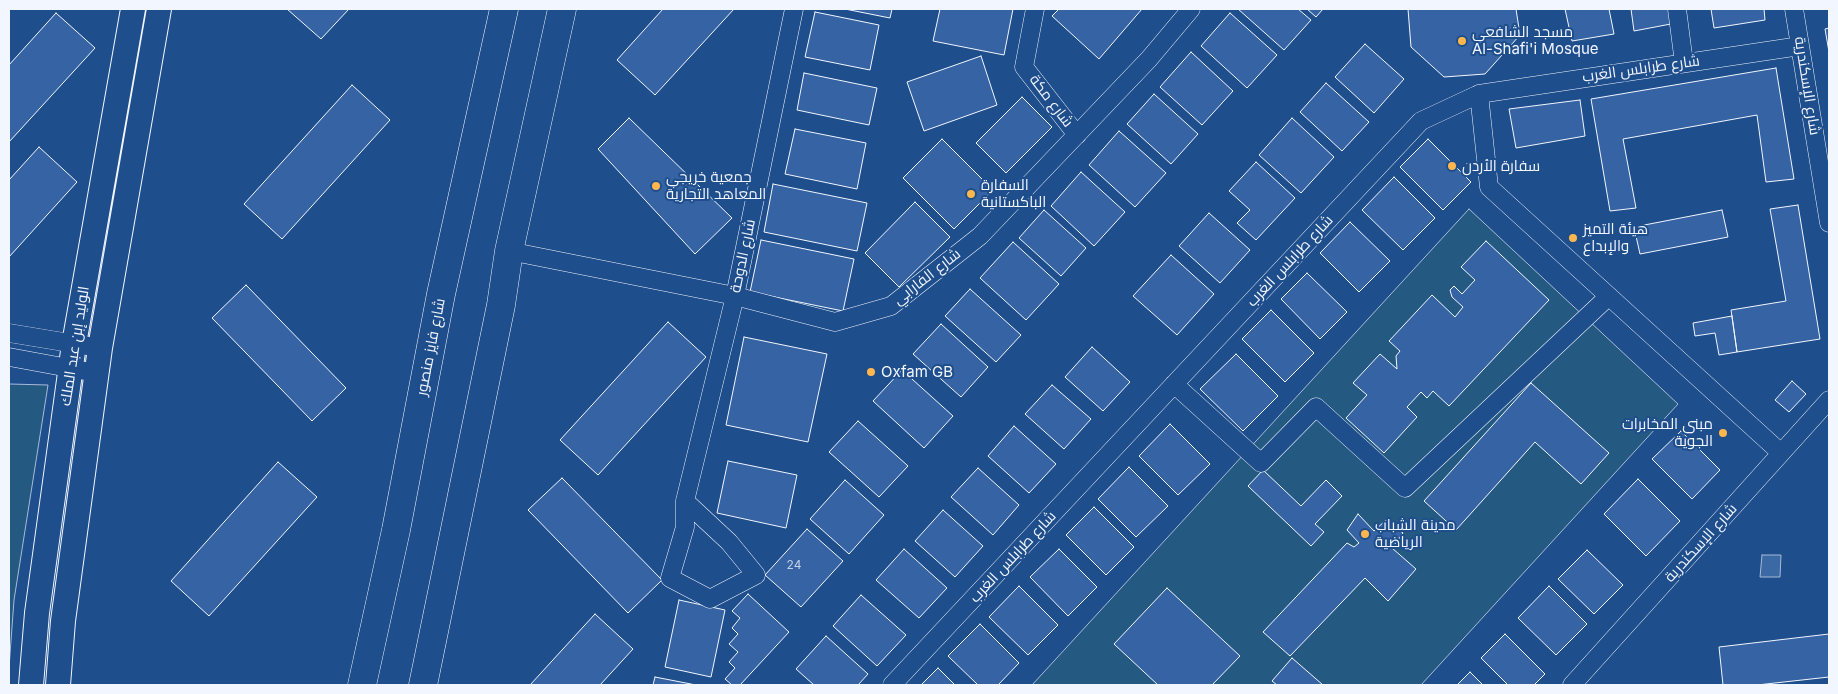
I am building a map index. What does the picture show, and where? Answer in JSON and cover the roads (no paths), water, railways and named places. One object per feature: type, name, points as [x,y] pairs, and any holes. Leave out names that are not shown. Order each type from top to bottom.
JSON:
[{"type":"highway","name":"شارع فايز منصور","points":[[362,685],[396,530],[441,294],[504,9]]},
{"type":"highway","points":[[423,685],[501,305],[509,252],[562,9]]},
{"type":"main road","name":"الوليد إبن عبد الملك","points":[[31,685],[37,614],[74,344],[133,9]]},
{"type":"main road","name":"الوليد إبن عبد الملك","points":[[58,685],[63,621],[96,373],[159,9]]},
{"type":"street","name":"شارع الدوحة","points":[[685,501],[729,542],[756,575],[710,599],[670,578],[685,527],[685,501],[735,296],[794,9]]},
{"type":"street","name":"شارع مكة","points":[[1035,9],[1024,67],[1076,135]]},
{"type":"street","name":"شارع الفارابي","points":[[509,252],[735,296],[835,322],[891,306],[980,236],[1149,59],[1191,9]]},
{"type":"street","points":[[1677,9],[1684,63]]},
{"type":"street","name":"شارع الإسكندرية","points":[[1794,9],[1829,224]]},
{"type":"street","name":"شارع طرابلس الغرب","points":[[892,685],[1421,121],[1479,94],[1800,46]]},
{"type":"street","points":[[1479,94],[1489,187],[1781,453]]},
{"type":"street","points":[[1174,384],[1261,463],[1316,407],[1405,488],[1609,296]]},
{"type":"street","points":[[9,333],[100,348]]},
{"type":"street","points":[[9,357],[96,373]]},
{"type":"street","name":"شارع الإسكندرية","points":[[1572,685],[1829,400]]},
{"type":"place","name":"مسجد الشافعي Al-Shafi'i Mosque","points":[[1462,41]]},
{"type":"place","name":"سفارة الأردن","points":[[1452,166]]},
{"type":"place","name":"جمعية خريجي المعاهد التجارية","points":[[656,186]]},
{"type":"place","name":"السفارة الباكستانية","points":[[971,194]]},
{"type":"place","name":"هيئة التميز والإبداع","points":[[1573,238]]},
{"type":"place","name":"Oxfam GB","points":[[871,372]]},
{"type":"place","name":"مبنى المخابرات الجوية","points":[[1723,433]]},
{"type":"place","name":"مدينة الشباب الرياضية","points":[[1365,534]]}]
